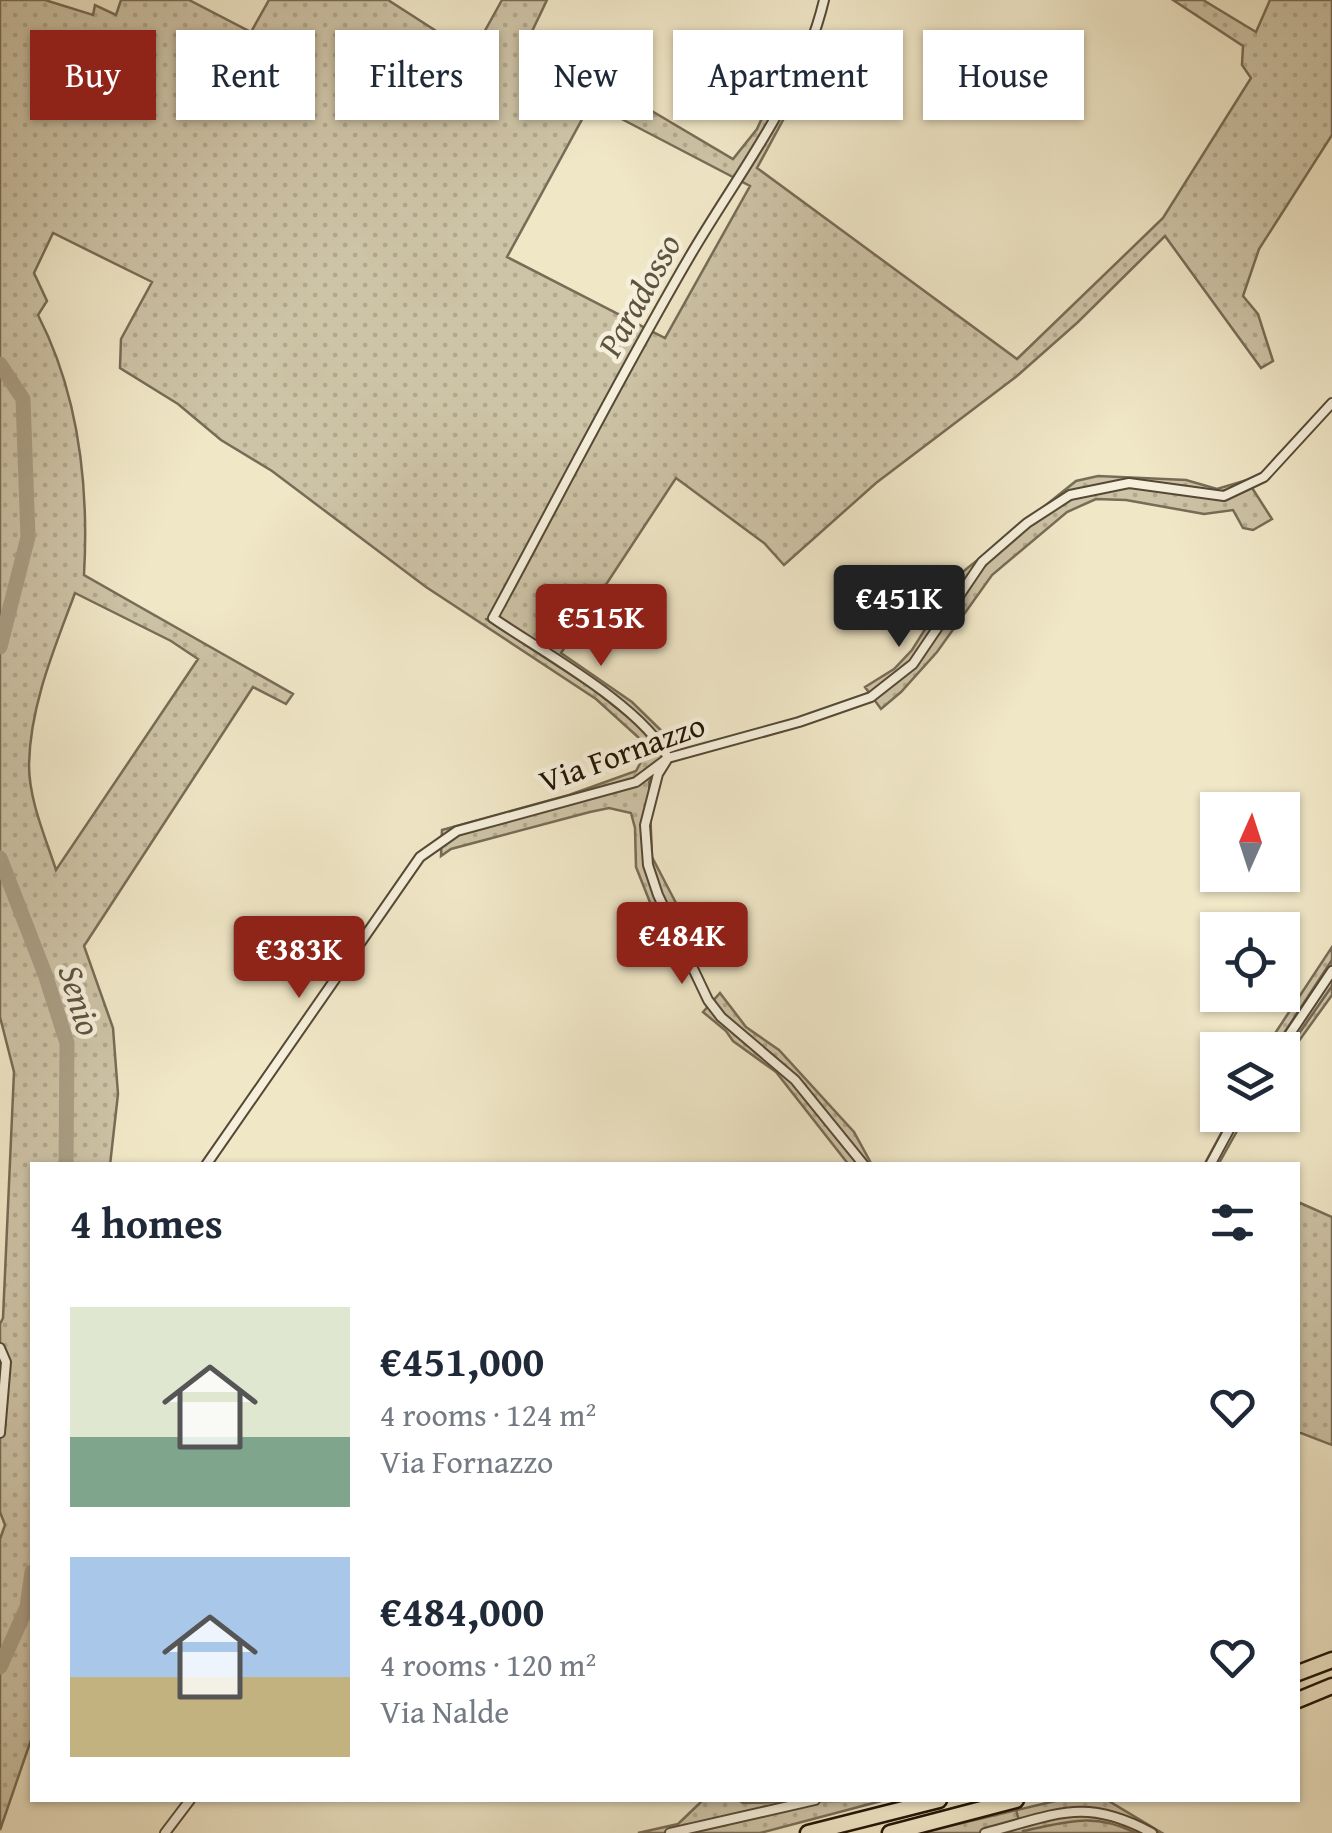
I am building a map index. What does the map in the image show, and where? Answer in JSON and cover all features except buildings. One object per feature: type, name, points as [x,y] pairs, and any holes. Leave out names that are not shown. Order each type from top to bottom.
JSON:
[{"type":"highway","points":[[1300,1673],[1332,1660]]},
{"type":"highway","points":[[1300,1699],[1332,1686]]},
{"type":"highway","points":[[808,1833],[930,1802]]},
{"type":"highway","points":[[890,1833],[1008,1802]]},
{"type":"street","points":[[824,0],[814,39],[782,109],[690,256],[493,618],[601,691],[659,739],[668,758],[658,774],[645,825],[648,866],[708,1000],[721,1017],[795,1080],[862,1162]]},
{"type":"street","name":"Via Fornazzo","points":[[208,1162],[420,857],[457,831],[636,782],[668,758],[799,722],[871,697],[913,664],[982,562],[1028,523],[1070,495],[1129,483],[1224,496],[1264,477],[1332,403]]},
{"type":"street","points":[[1291,1032],[1332,971]]},
{"type":"street","points":[[1212,1162],[1228,1132]]},
{"type":"street","points":[[0,1348],[6,1362],[0,1434]]},
{"type":"street","points":[[165,1833],[188,1802]]},
{"type":"street","points":[[670,1833],[806,1802]]},
{"type":"street","points":[[985,1833],[1088,1810],[1114,1814],[1152,1833]]},
{"type":"shaded area","points":[[0,0],[45,0],[93,15],[95,5],[116,15],[121,0],[189,0],[247,30],[176,30],[176,120],[315,120],[315,30],[252,30],[269,0],[388,0],[435,30],[335,30],[335,120],[499,120],[499,30],[485,30],[502,0],[547,0],[533,30],[519,30],[519,120],[582,120],[507,257],[665,338],[750,186],[624,120],[653,120],[653,112],[733,159],[761,120],[783,120],[757,168],[1017,359],[1163,218],[1251,78],[1242,65],[1243,46],[1173,0],[1203,0],[1256,32],[1270,0],[1332,0],[1332,135],[1259,249],[1243,296],[1258,314],[1273,361],[1261,368],[1165,236],[1017,376],[876,483],[784,565],[764,543],[676,478],[561,653],[632,702],[676,745],[649,782],[652,857],[676,903],[659,925],[636,867],[631,813],[609,808],[590,812],[451,849],[441,856],[442,830],[569,795],[636,771],[649,747],[596,699],[426,587],[272,471],[120,368],[121,339],[152,282],[53,233],[34,273],[47,301],[38,315],[63,377],[78,442],[85,508],[84,575],[293,694],[286,704],[253,687],[84,946],[113,1028],[118,1094],[110,1162],[30,1162],[30,1743],[0,1830],[0,1539],[5,1525],[0,1512],[3,1318],[14,1072],[0,1017]],"holes":[[[75,593],[171,641],[198,659],[56,870],[32,791],[30,743],[45,677]]]},
{"type":"shaded area","points":[[1098,476],[1186,480],[1217,489],[1247,480],[1272,519],[1253,530],[1243,528],[1233,510],[1204,514],[1126,500],[1096,499],[1067,512],[992,575],[937,652],[881,709],[865,687],[894,669],[912,650],[960,574],[1076,481]]},
{"type":"shaded area","points":[[1332,947],[1332,995],[1300,1039],[1300,1032],[1276,1032],[1289,1012],[1300,1012],[1300,995]]},
{"type":"shaded area","points":[[720,993],[746,1027],[779,1050],[854,1132],[870,1162],[847,1162],[776,1072],[733,1041],[703,1012]]},
{"type":"shaded area","points":[[1300,1203],[1332,1217],[1332,1445],[1300,1433]]},
{"type":"shaded area","points":[[701,1802],[877,1802],[760,1833],[638,1833],[678,1824]]},
{"type":"shaded area","points":[[1051,1802],[1110,1802],[1162,1833],[920,1833]]},
{"type":"waterway","name":"Senio","points":[[0,364],[23,399],[28,537],[0,647]]},
{"type":"waterway","name":"Paradosso","points":[[486,619],[593,689],[628,717]]},
{"type":"waterway","name":"Senio","points":[[0,858],[67,1043],[66,1162]]},
{"type":"waterway","points":[[1285,1032],[1332,960]]},
{"type":"waterway","points":[[1300,1032],[1332,986]]},
{"type":"waterway","points":[[1206,1162],[1222,1132]]},
{"type":"waterway","points":[[1220,1162],[1236,1132]]},
{"type":"waterway","name":"Senio","points":[[0,1667],[27,1607],[30,1586]]},
{"type":"waterway","points":[[1016,1810],[1018,1817]]},
{"type":"waterway","points":[[1023,1831],[1093,1821],[1136,1833]]}]
